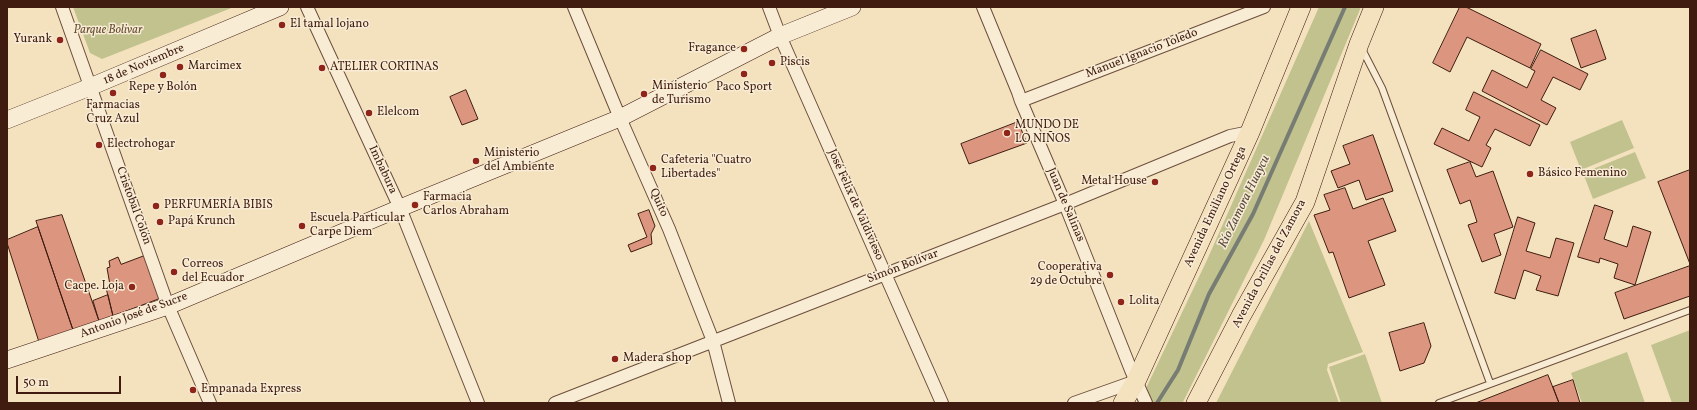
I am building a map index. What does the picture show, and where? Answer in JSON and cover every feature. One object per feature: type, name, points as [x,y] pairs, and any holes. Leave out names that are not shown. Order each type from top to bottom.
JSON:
[{"type":"main road","name":"Avenida Emiliano Ortega","points":[[1123,403],[1136,381],[1250,132],[1301,7]]},
{"type":"main road","name":"Avenida Orillas del Zamora","points":[[1196,403],[1240,316],[1304,202],[1359,44],[1374,7]]},
{"type":"street","name":"Cristobal Colón","points":[[62,7],[168,306],[210,403]]},
{"type":"street","name":"18 de Noviembre","points":[[7,120],[90,87],[280,7]]},
{"type":"street","name":"Imbabura","points":[[307,7],[400,208],[478,403]]},
{"type":"street","name":"Quito","points":[[574,7],[620,118],[670,229],[713,341],[729,403]]},
{"type":"street","name":"José Felix de Valdivieso","points":[[769,7],[780,36],[942,403]]},
{"type":"street","name":"Antonio José de Sucre","points":[[7,360],[168,306],[400,208],[620,118],[780,36],[852,7]]},
{"type":"street","name":"Juan de Salinas","points":[[983,7],[1018,92],[1020,101],[1065,204],[1146,403]]},
{"type":"street","name":"Manuel Ignacio Toledo","points":[[1020,101],[1264,7]]},
{"type":"street","name":"Simón Bolívar","points":[[555,403],[1065,204],[1230,136],[1250,132]]},
{"type":"street","points":[[1074,403],[1136,381]]},
{"type":"lane","points":[[1359,44],[1382,88],[1490,383]]},
{"type":"lane","points":[[1439,403],[1690,310]]},
{"type":"green space","name":"Parque Bolivar","points":[[73,7],[234,7],[102,59],[90,53]]},
{"type":"green space","points":[[1319,7],[1361,7],[1264,240],[1183,402],[1139,403],[1207,260]]},
{"type":"green space","points":[[1622,120],[1634,148],[1581,170],[1570,142]]},
{"type":"green space","points":[[1635,152],[1646,178],[1593,199],[1583,173]]},
{"type":"green space","points":[[1309,221],[1363,352],[1328,364],[1327,370],[1339,403],[1216,403]]},
{"type":"green space","points":[[1690,330],[1690,403],[1672,403],[1651,345]]},
{"type":"green space","points":[[1627,352],[1645,403],[1582,403],[1571,373]]},
{"type":"green space","points":[[1365,354],[1382,403],[1341,403],[1329,367]]},
{"type":"building","points":[[1460,7],[1466,7],[1541,44],[1530,68],[1467,37],[1450,72],[1433,63]]},
{"type":"building","points":[[1596,30],[1606,59],[1581,68],[1571,39]]},
{"type":"building","points":[[1541,50],[1588,74],[1580,90],[1553,77],[1541,100],[1556,108],[1547,125],[1482,91],[1492,70],[1527,88],[1535,71],[1531,69]]},
{"type":"building","points":[[466,90],[478,119],[462,125],[450,97]]},
{"type":"building","points":[[1474,92],[1540,125],[1530,146],[1495,129],[1486,145],[1491,148],[1482,167],[1434,144],[1442,128],[1469,141],[1480,117],[1466,110]]},
{"type":"building","name":"MUNDO DE LO NIÑOS","points":[[1018,122],[1027,143],[969,164],[961,144]]},
{"type":"building","points":[[1373,135],[1393,191],[1366,200],[1359,180],[1338,188],[1331,171],[1350,164],[1343,146]]},
{"type":"building","points":[[1470,162],[1476,177],[1493,171],[1513,227],[1494,234],[1501,255],[1482,262],[1468,225],[1477,222],[1470,200],[1460,204],[1447,170]]},
{"type":"building","points":[[1690,170],[1690,264],[1658,182]]},
{"type":"building","points":[[1345,188],[1353,209],[1383,198],[1396,231],[1368,241],[1385,285],[1349,298],[1333,252],[1329,253],[1314,215],[1330,210],[1324,195]]},
{"type":"building","points":[[1595,205],[1613,211],[1604,239],[1627,247],[1633,226],[1651,232],[1635,285],[1614,278],[1618,264],[1600,258],[1599,263],[1578,257]]},
{"type":"building","points":[[649,210],[655,226],[651,234],[652,244],[631,252],[628,245],[647,237],[638,214]]},
{"type":"building","points":[[62,215],[99,321],[73,330],[36,221]]},
{"type":"building","points":[[1518,217],[1535,223],[1526,251],[1550,258],[1556,238],[1574,243],[1558,296],[1536,290],[1541,276],[1524,270],[1515,299],[1495,293]]},
{"type":"building","points":[[38,227],[73,330],[39,342],[7,243],[7,240]]},
{"type":"building","name":"Cacpe. Loja","points":[[147,255],[161,298],[113,316],[106,288],[110,285],[107,268],[110,267],[109,261],[118,257],[121,264]]},
{"type":"building","points":[[1690,266],[1690,296],[1624,319],[1615,293]]},
{"type":"building","points":[[108,295],[113,316],[99,321],[93,301]]},
{"type":"building","points":[[1424,323],[1431,346],[1424,363],[1400,371],[1389,333]]},
{"type":"building","points":[[1548,375],[1559,403],[1476,403]]},
{"type":"building","points":[[1573,380],[1580,403],[1559,403],[1553,387]]},
{"type":"waterway","name":"Río Zamora Huaycu","points":[[1157,403],[1178,370],[1209,294],[1253,214],[1345,7]]},
{"type":"place","name":"El tamal lojano","points":[[282,25]]},
{"type":"place","name":"Yurank","points":[[60,40]]},
{"type":"place","name":"Fragance","points":[[744,49]]},
{"type":"place","name":"Piscis","points":[[772,63]]},
{"type":"place","name":"Marcimex","points":[[180,67]]},
{"type":"place","name":"ATELIER CORTINAS","points":[[322,68]]},
{"type":"place","name":"Paco Sport","points":[[744,74]]},
{"type":"place","name":"Repe y Bolón","points":[[163,75]]},
{"type":"place","name":"Farmacias Cruz Azul","points":[[113,93]]},
{"type":"place","name":"Ministerio de Turismo","points":[[644,94]]},
{"type":"place","name":"Elelcom","points":[[369,113]]},
{"type":"place","name":"MUNDO DE LO NIÑOS","points":[[1007,133]]},
{"type":"place","name":"Electrohogar","points":[[99,145]]},
{"type":"place","name":"Ministerio del Ambiente","points":[[476,161]]},
{"type":"place","name":"Cafeteria \"Cuatro Libertades\"","points":[[653,168]]},
{"type":"place","name":"Básico Femenino","points":[[1530,174]]},
{"type":"place","name":"Metal House","points":[[1155,182]]},
{"type":"place","name":"Farmacia Carlos Abraham","points":[[415,205]]},
{"type":"place","name":"PERFUMERÍA BIBIS","points":[[156,206]]},
{"type":"place","name":"Papá Krunch","points":[[160,222]]},
{"type":"place","name":"Escuela Particular Carpe Diem","points":[[302,226]]},
{"type":"place","name":"Correos del Ecuador","points":[[174,272]]},
{"type":"place","name":"Cooperativa 29 de Octubre","points":[[1110,275]]},
{"type":"place","name":"Cacpe. Loja","points":[[132,287]]},
{"type":"place","name":"Lolita","points":[[1121,302]]},
{"type":"place","name":"Madera shop","points":[[615,359]]},
{"type":"place","name":"Empanada Express","points":[[193,390]]}]
